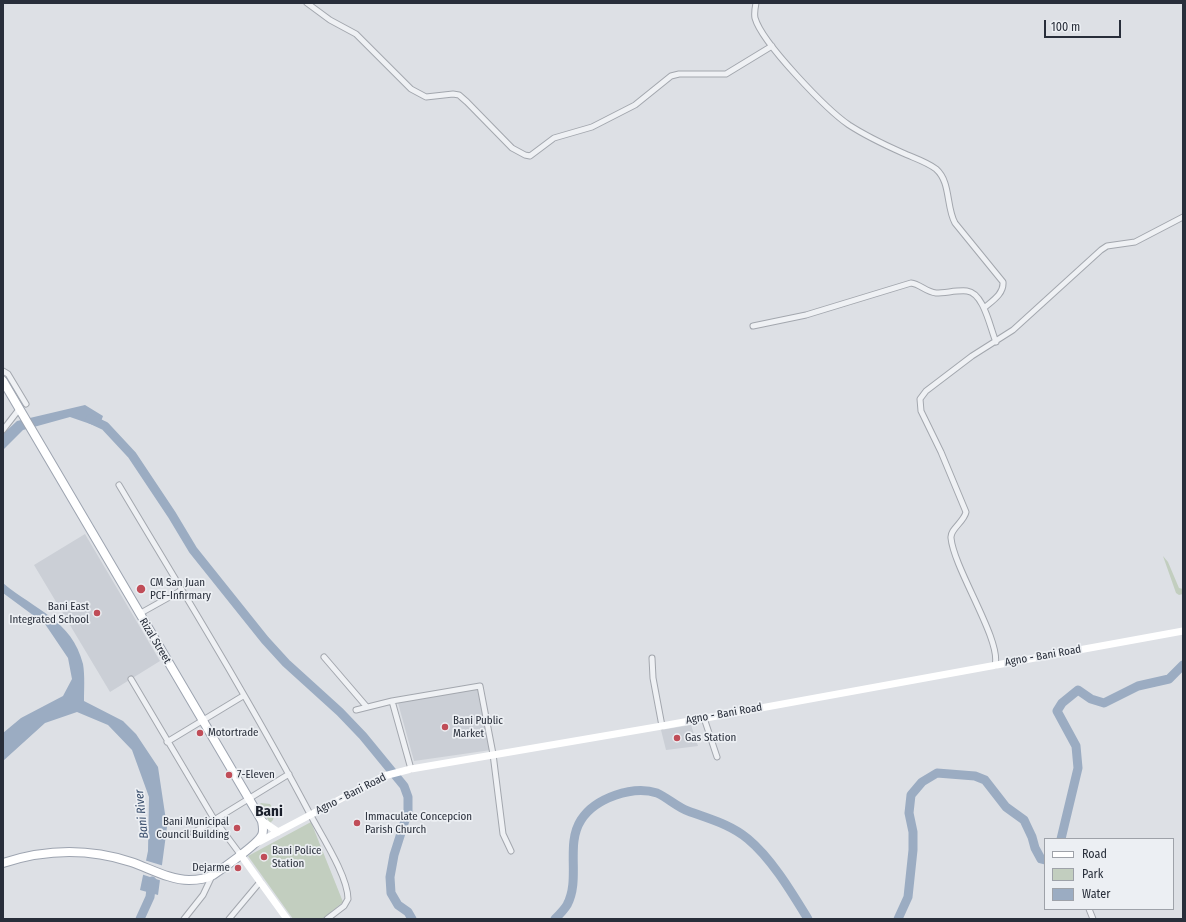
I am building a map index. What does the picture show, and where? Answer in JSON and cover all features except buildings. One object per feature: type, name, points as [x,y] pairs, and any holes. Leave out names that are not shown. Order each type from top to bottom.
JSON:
[{"type":"main road","name":"Rizal Street","points":[[3,380],[23,408],[38,439],[139,614],[204,720],[262,821]]},
{"type":"main road","name":"Agno - Bani Road","points":[[257,843],[384,776],[409,769],[662,726],[1183,631]]},
{"type":"main road","points":[[262,821],[278,832]]},
{"type":"main road","points":[[3,863],[30,855],[70,852],[104,854],[188,880],[212,876],[257,843],[263,832],[262,821]]},
{"type":"main road","points":[[240,854],[284,918]]},
{"type":"street","points":[[307,3],[325,17],[356,34],[411,89],[420,95],[426,97],[453,94],[459,95],[512,148],[525,155],[533,154],[554,138],[592,127],[634,105],[671,76],[679,74],[726,74],[772,46]]},
{"type":"street","points":[[756,3],[756,20],[772,46],[827,106],[849,125],[889,147],[927,164],[937,170],[943,177],[951,216],[1003,282],[1001,293],[984,308]]},
{"type":"street","points":[[995,665],[997,656],[962,572],[951,539],[952,533],[964,519],[966,512],[919,404],[920,399],[926,390],[972,356],[996,342],[1027,319],[1048,297],[1101,250],[1107,246],[1136,242],[1183,217]]},
{"type":"street","points":[[753,326],[806,315],[910,283],[916,284],[929,292],[967,291],[973,293],[979,298],[984,308],[996,342]]},
{"type":"street","points":[[3,371],[8,374],[23,408],[3,430]]},
{"type":"street","points":[[119,485],[289,774],[330,849],[342,876],[348,895],[347,903],[328,919]]},
{"type":"street","points":[[139,614],[182,590]]},
{"type":"street","points":[[324,657],[366,706]]},
{"type":"street","points":[[652,658],[653,678],[662,726]]},
{"type":"street","points":[[131,679],[214,819],[240,854]]},
{"type":"street","points":[[356,710],[366,706],[469,686],[480,686],[493,754],[503,834],[511,851]]},
{"type":"street","points":[[168,742],[243,696]]},
{"type":"street","points":[[392,701],[409,769]]},
{"type":"street","points":[[704,718],[717,757]]},
{"type":"street","points":[[193,833],[289,774]]},
{"type":"street","points":[[184,919],[203,894],[212,876]]},
{"type":"street","points":[[229,919],[260,882]]},
{"type":"shaded area","name":"Bani East Integrated School","points":[[85,534],[160,661],[110,692],[34,565]]},
{"type":"shaded area","name":"Bani Public Market","points":[[479,687],[491,750],[414,761],[398,703]]},
{"type":"shaded area","name":"Gas Station","points":[[691,725],[698,746],[666,750],[661,730]]},
{"type":"green space","points":[[1163,556],[1168,562],[1179,588],[1183,589],[1183,594],[1179,595],[1176,593]]},
{"type":"green space","points":[[261,803],[270,804],[275,812],[273,820],[270,823],[259,805]]},
{"type":"green space","points":[[311,822],[343,902],[323,919],[293,919],[248,856]]},
{"type":"water","points":[[85,405],[103,416],[99,427],[70,417],[23,430],[3,450],[3,434],[17,421]]},
{"type":"water","points":[[3,583],[51,617],[61,626],[78,649],[83,664],[84,701],[123,721],[136,734],[158,767],[167,827],[158,895],[140,890],[148,851],[149,797],[132,750],[108,725],[77,712],[45,723],[3,761],[3,733],[21,718],[63,696],[72,679],[68,658],[45,624],[3,593]]},
{"type":"pier","points":[[144,860],[164,866],[162,881],[141,874]]},
{"type":"waterway","points":[[90,419],[105,426],[132,455],[172,515],[193,550],[265,640],[286,663],[340,712],[363,736],[404,786],[408,797],[408,811],[394,855],[390,877],[391,893],[398,905],[408,912],[412,919]]},
{"type":"waterway","points":[[1061,838],[1078,768],[1076,746],[1057,711],[1062,703],[1078,690],[1091,699],[1104,703],[1138,686],[1169,679],[1183,665]]},
{"type":"waterway","points":[[898,919],[908,897],[913,850],[913,832],[909,813],[911,795],[922,782],[937,773],[975,776],[985,780],[1006,807],[1024,820],[1032,837],[1035,848],[1041,859],[1044,860]]},
{"type":"waterway","points":[[555,919],[566,907],[571,895],[573,884],[574,840],[576,830],[581,820],[595,805],[615,795],[637,791],[657,793],[684,809],[734,829],[748,839],[773,866],[808,919]]},
{"type":"waterway","name":"Bani River","points":[[140,919],[150,897],[152,881]]},
{"type":"place","name":"CM San Juan PCF-Infirmary","points":[[141,589]]},
{"type":"place","name":"Bani East Integrated School","points":[[97,613]]},
{"type":"place","name":"Bani Public Market","points":[[445,727]]},
{"type":"place","name":"Motortrade","points":[[200,733]]},
{"type":"place","name":"Gas Station","points":[[677,738]]},
{"type":"place","name":"7-Eleven","points":[[229,775]]},
{"type":"place","name":"Immaculate Concepcion Parish Church","points":[[357,823]]},
{"type":"place","name":"Bani Municipal Council Building","points":[[237,828]]},
{"type":"place","name":"Bani Police Station","points":[[264,857]]},
{"type":"place","name":"Dejarme","points":[[238,868]]},
{"type":"district","name":"Bani","points":[[269,812]]}]
